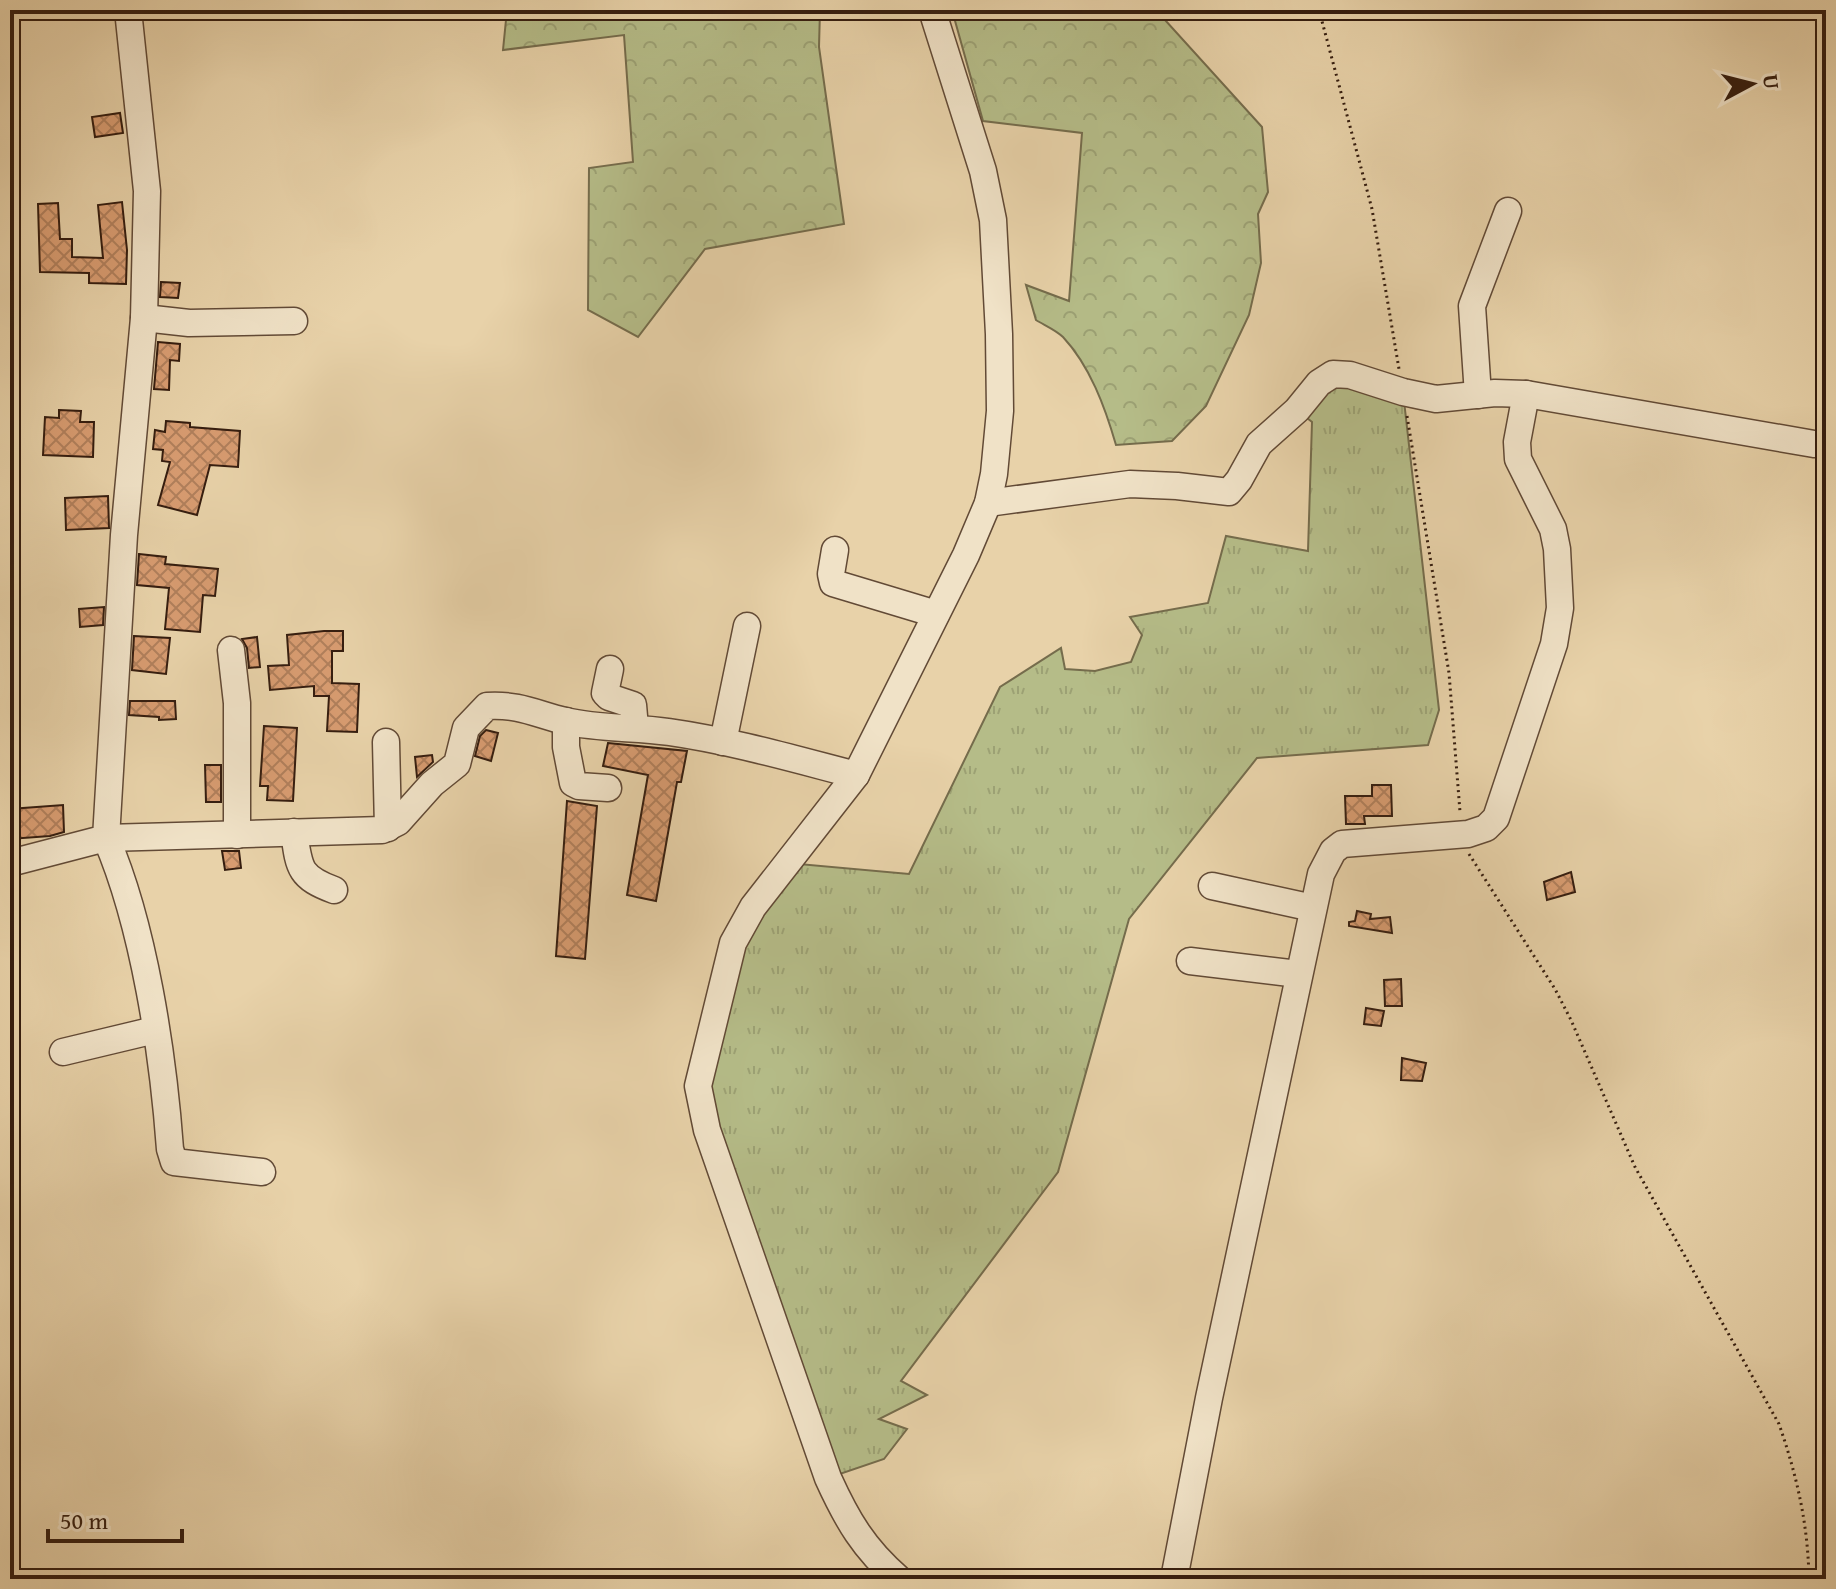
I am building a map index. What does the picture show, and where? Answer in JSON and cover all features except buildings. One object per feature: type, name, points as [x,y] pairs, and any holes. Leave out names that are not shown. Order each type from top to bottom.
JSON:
[{"type":"street","points":[[128,10],[147,191],[144,318],[124,535],[106,838],[120,871],[150,991],[174,1162],[262,1172]]},
{"type":"street","points":[[899,1579],[862,1542],[828,1478],[707,1130],[698,1086],[733,943],[742,924],[856,775],[988,503],[1000,411],[993,220],[983,171],[932,10]]},
{"type":"street","points":[[1478,395],[1472,306],[1508,211]]},
{"type":"street","points":[[144,318],[189,323],[294,321]]},
{"type":"street","points":[[988,503],[1130,484],[1177,486],[1222,494],[1229,492],[1259,444],[1297,410],[1326,377],[1341,373],[1413,395],[1454,399],[1526,394],[1826,444]]},
{"type":"street","points":[[1174,1579],[1298,974],[1326,861],[1342,844],[1472,832],[1496,818],[1554,644],[1560,608],[1557,549],[1553,529],[1521,467],[1516,450],[1526,394]]},
{"type":"street","points":[[835,550],[831,574],[833,583],[936,614]]},
{"type":"street","points":[[723,742],[747,626]]},
{"type":"street","points":[[231,650],[237,703],[237,835]]},
{"type":"street","points":[[610,669],[605,693],[633,705],[635,728]]},
{"type":"street","points":[[10,863],[106,838],[382,830],[398,822],[432,784],[457,764],[466,728],[487,706],[507,705],[566,721],[723,742],[856,775]]},
{"type":"street","points":[[566,721],[566,747],[573,783],[608,788]]},
{"type":"street","points":[[386,742],[388,828]]},
{"type":"street","points":[[294,832],[303,874],[311,881],[334,890]]},
{"type":"street","points":[[1212,886],[1313,908]]},
{"type":"street","points":[[1190,961],[1298,974]]},
{"type":"street","points":[[63,1052],[155,1030]]},
{"type":"path","points":[[1319,10],[1372,209],[1413,395],[1472,832],[1470,856],[1555,989],[1635,1167],[1779,1424],[1794,1466],[1803,1506],[1809,1579]]},
{"type":"green space","points":[[507,10],[820,10],[819,47],[844,224],[705,249],[638,337],[588,310],[589,168],[633,162],[624,35],[503,50]]},
{"type":"green space","points":[[952,10],[1156,10],[1262,127],[1268,192],[1258,214],[1261,263],[1249,315],[1206,406],[1172,441],[1116,445],[1102,402],[1073,348],[1063,337],[1036,320],[1026,285],[1069,301],[1082,133],[983,121]]},
{"type":"green space","points":[[1333,374],[1403,392],[1439,710],[1428,745],[1257,758],[1129,919],[1058,1172],[901,1381],[927,1395],[879,1419],[907,1429],[884,1459],[828,1478],[699,1101],[733,943],[788,863],[909,874],[1000,687],[1061,648],[1065,669],[1095,671],[1131,662],[1142,635],[1130,617],[1208,603],[1226,536],[1308,551],[1312,422],[1297,410]]}]
